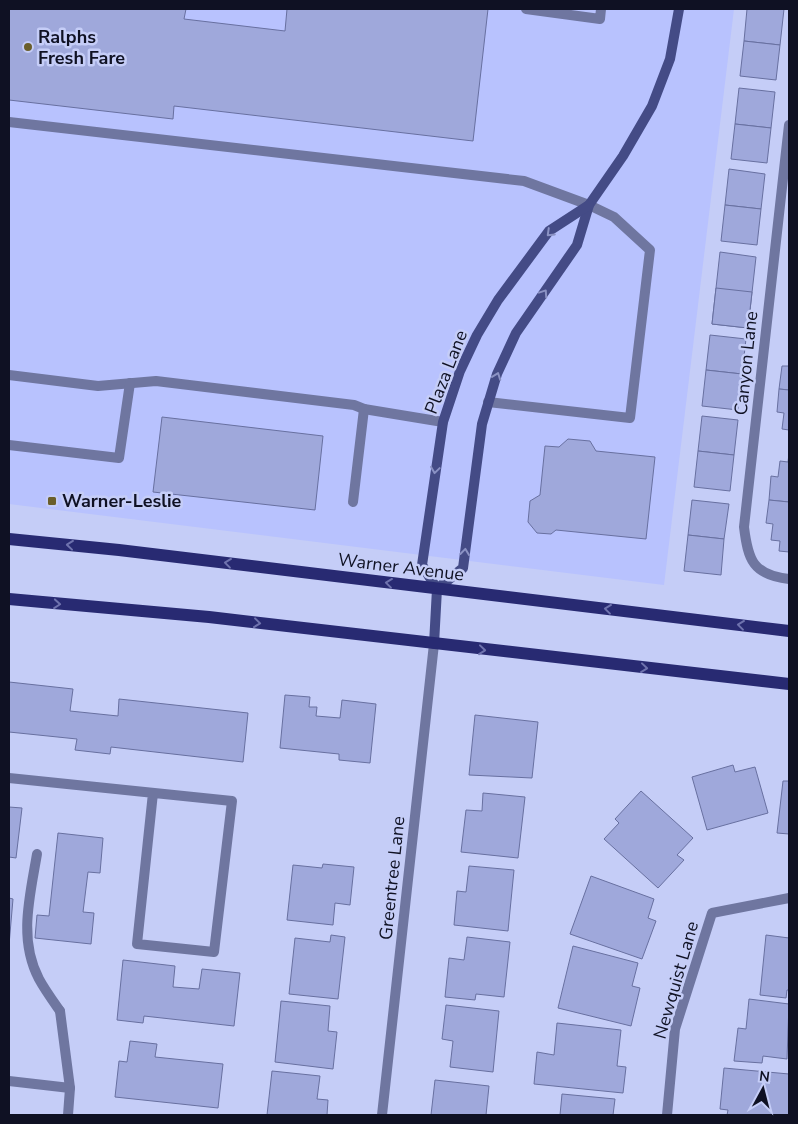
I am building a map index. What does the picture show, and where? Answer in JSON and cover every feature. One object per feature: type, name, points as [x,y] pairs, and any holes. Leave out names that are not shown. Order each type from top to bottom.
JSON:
[{"type":"main road","name":"Warner Avenue","points":[[9,539],[789,631]]},
{"type":"main road","points":[[9,600],[209,618],[789,684]]},
{"type":"street","points":[[526,9],[600,18],[601,9]]},
{"type":"street","name":"Plaza Lane","points":[[589,205],[549,231],[498,300],[477,335],[460,371],[443,422],[422,565],[437,589],[463,568],[482,424],[497,374],[516,333],[577,245],[589,205],[622,156],[652,106],[670,59],[679,9]]},
{"type":"street","points":[[9,122],[524,181],[589,205],[614,217],[650,250],[630,418],[488,402]]},
{"type":"street","name":"Canyon Lane","points":[[789,125],[744,527],[747,553],[760,571],[789,579]]},
{"type":"street","points":[[9,375],[98,386],[156,381],[354,405],[364,409],[443,422]]},
{"type":"street","points":[[9,444],[119,458],[130,383]]},
{"type":"street","points":[[353,502],[364,409]]},
{"type":"street","points":[[434,644],[437,589]]},
{"type":"street","name":"Greentree Lane","points":[[382,1115],[434,644]]},
{"type":"street","points":[[9,778],[232,801],[214,952],[137,944],[153,793]]},
{"type":"street","points":[[37,854],[27,914],[26,940],[38,978],[60,1011],[70,1088],[68,1115]]},
{"type":"street","name":"Newquist Lane","points":[[667,1115],[675,1029],[712,913],[789,898]]},
{"type":"street","points":[[9,1081],[70,1088]]},
{"type":"shaded area","points":[[9,9],[734,9],[664,585],[9,504]]},
{"type":"building","points":[[9,9],[186,9],[184,19],[285,31],[287,9],[488,9],[473,141],[174,106],[173,119],[9,100]]},
{"type":"building","points":[[747,9],[784,9],[780,45],[744,41]]},
{"type":"building","points":[[744,41],[780,45],[776,80],[740,76]]},
{"type":"building","points":[[739,88],[775,92],[771,128],[735,124]]},
{"type":"building","points":[[735,124],[771,128],[767,163],[731,159]]},
{"type":"building","points":[[729,169],[765,174],[761,209],[725,205]]},
{"type":"building","points":[[725,205],[761,209],[757,245],[721,241]]},
{"type":"building","points":[[720,252],[756,257],[748,328],[712,324]]},
{"type":"building","points":[[716,288],[752,292],[748,328],[712,324]]},
{"type":"building","points":[[710,335],[746,339],[742,374],[706,370]]},
{"type":"building","points":[[782,366],[789,366],[789,390],[779,389]]},
{"type":"building","points":[[706,370],[742,374],[738,410],[702,406]]},
{"type":"building","points":[[779,389],[789,390],[789,430],[782,429],[784,413],[777,412]]},
{"type":"building","points":[[702,416],[738,420],[734,455],[698,451]]},
{"type":"building","points":[[162,417],[323,436],[315,510],[153,492]]},
{"type":"building","points":[[568,439],[590,441],[596,451],[655,457],[646,539],[556,530],[551,534],[537,533],[528,522],[530,501],[540,495],[545,446],[559,447]]},
{"type":"building","points":[[698,451],[734,455],[730,491],[694,487]]},
{"type":"building","points":[[789,454],[789,502],[769,500],[771,476],[778,477],[780,461],[788,462]]},
{"type":"building","points":[[692,500],[729,504],[724,539],[688,535]]},
{"type":"building","points":[[769,500],[789,502],[789,552],[779,551],[780,541],[771,540],[773,524],[766,523]]},
{"type":"building","points":[[688,535],[724,539],[721,575],[684,571]]},
{"type":"building","points":[[9,682],[73,689],[70,711],[118,716],[119,699],[248,713],[243,762],[111,747],[110,754],[75,750],[77,739],[9,732]]},
{"type":"building","points":[[285,695],[310,697],[309,707],[317,707],[316,716],[340,718],[342,700],[376,704],[370,763],[339,760],[339,754],[280,748]]},
{"type":"building","points":[[475,715],[538,722],[532,778],[469,775]]},
{"type":"building","points":[[733,765],[735,772],[755,767],[768,813],[707,830],[692,777]]},
{"type":"building","points":[[783,781],[789,781],[789,834],[777,833]]},
{"type":"building","points":[[641,791],[693,838],[677,855],[684,860],[658,888],[604,839],[619,823],[615,819]]},
{"type":"building","points":[[483,793],[525,797],[518,858],[461,852],[466,810],[482,811]]},
{"type":"building","points":[[9,807],[22,808],[16,858],[9,857]]},
{"type":"building","points":[[58,833],[103,838],[100,873],[88,872],[83,912],[94,913],[91,944],[35,938],[37,915],[49,916]]},
{"type":"building","points":[[323,864],[354,867],[350,905],[335,903],[333,925],[287,920],[293,865],[322,868]]},
{"type":"building","points":[[469,866],[514,870],[508,931],[454,925],[457,891],[466,892]]},
{"type":"building","points":[[591,876],[654,899],[648,918],[656,921],[642,959],[570,934]]},
{"type":"building","points":[[9,898],[13,899],[9,945]]},
{"type":"building","points":[[331,935],[345,937],[338,999],[289,994],[295,938],[330,942]]},
{"type":"building","points":[[766,935],[789,938],[789,990],[787,990],[786,998],[760,995]]},
{"type":"building","points":[[467,937],[510,942],[504,997],[476,994],[475,1000],[445,997],[449,958],[464,960]]},
{"type":"building","points":[[573,946],[638,963],[632,986],[640,988],[631,1026],[558,1008]]},
{"type":"building","points":[[123,960],[175,966],[173,987],[199,989],[202,969],[240,973],[234,1026],[144,1016],[143,1023],[117,1020]]},
{"type":"building","points":[[749,999],[789,1004],[787,1059],[763,1056],[762,1063],[734,1061],[738,1028],[746,1029]]},
{"type":"building","points":[[281,1001],[330,1006],[328,1031],[337,1032],[333,1069],[275,1062]]},
{"type":"building","points":[[446,1005],[499,1011],[493,1072],[450,1067],[453,1041],[442,1039]]},
{"type":"building","points":[[557,1023],[621,1030],[617,1066],[626,1067],[623,1093],[534,1084],[537,1052],[554,1055]]},
{"type":"building","points":[[130,1041],[157,1044],[155,1057],[223,1064],[218,1108],[115,1097],[119,1061],[127,1062]]},
{"type":"building","points":[[724,1068],[789,1074],[789,1115],[727,1115],[728,1110],[720,1109]]},
{"type":"building","points":[[272,1071],[320,1076],[317,1099],[328,1100],[327,1115],[267,1115]]},
{"type":"building","points":[[435,1080],[489,1086],[486,1115],[431,1115]]},
{"type":"building","points":[[562,1094],[615,1099],[613,1115],[560,1115]]},
{"type":"place","name":"Ralphs Fresh Fare","points":[[28,47]]},
{"type":"place","name":"Warner-Leslie","points":[[52,501]]}]
